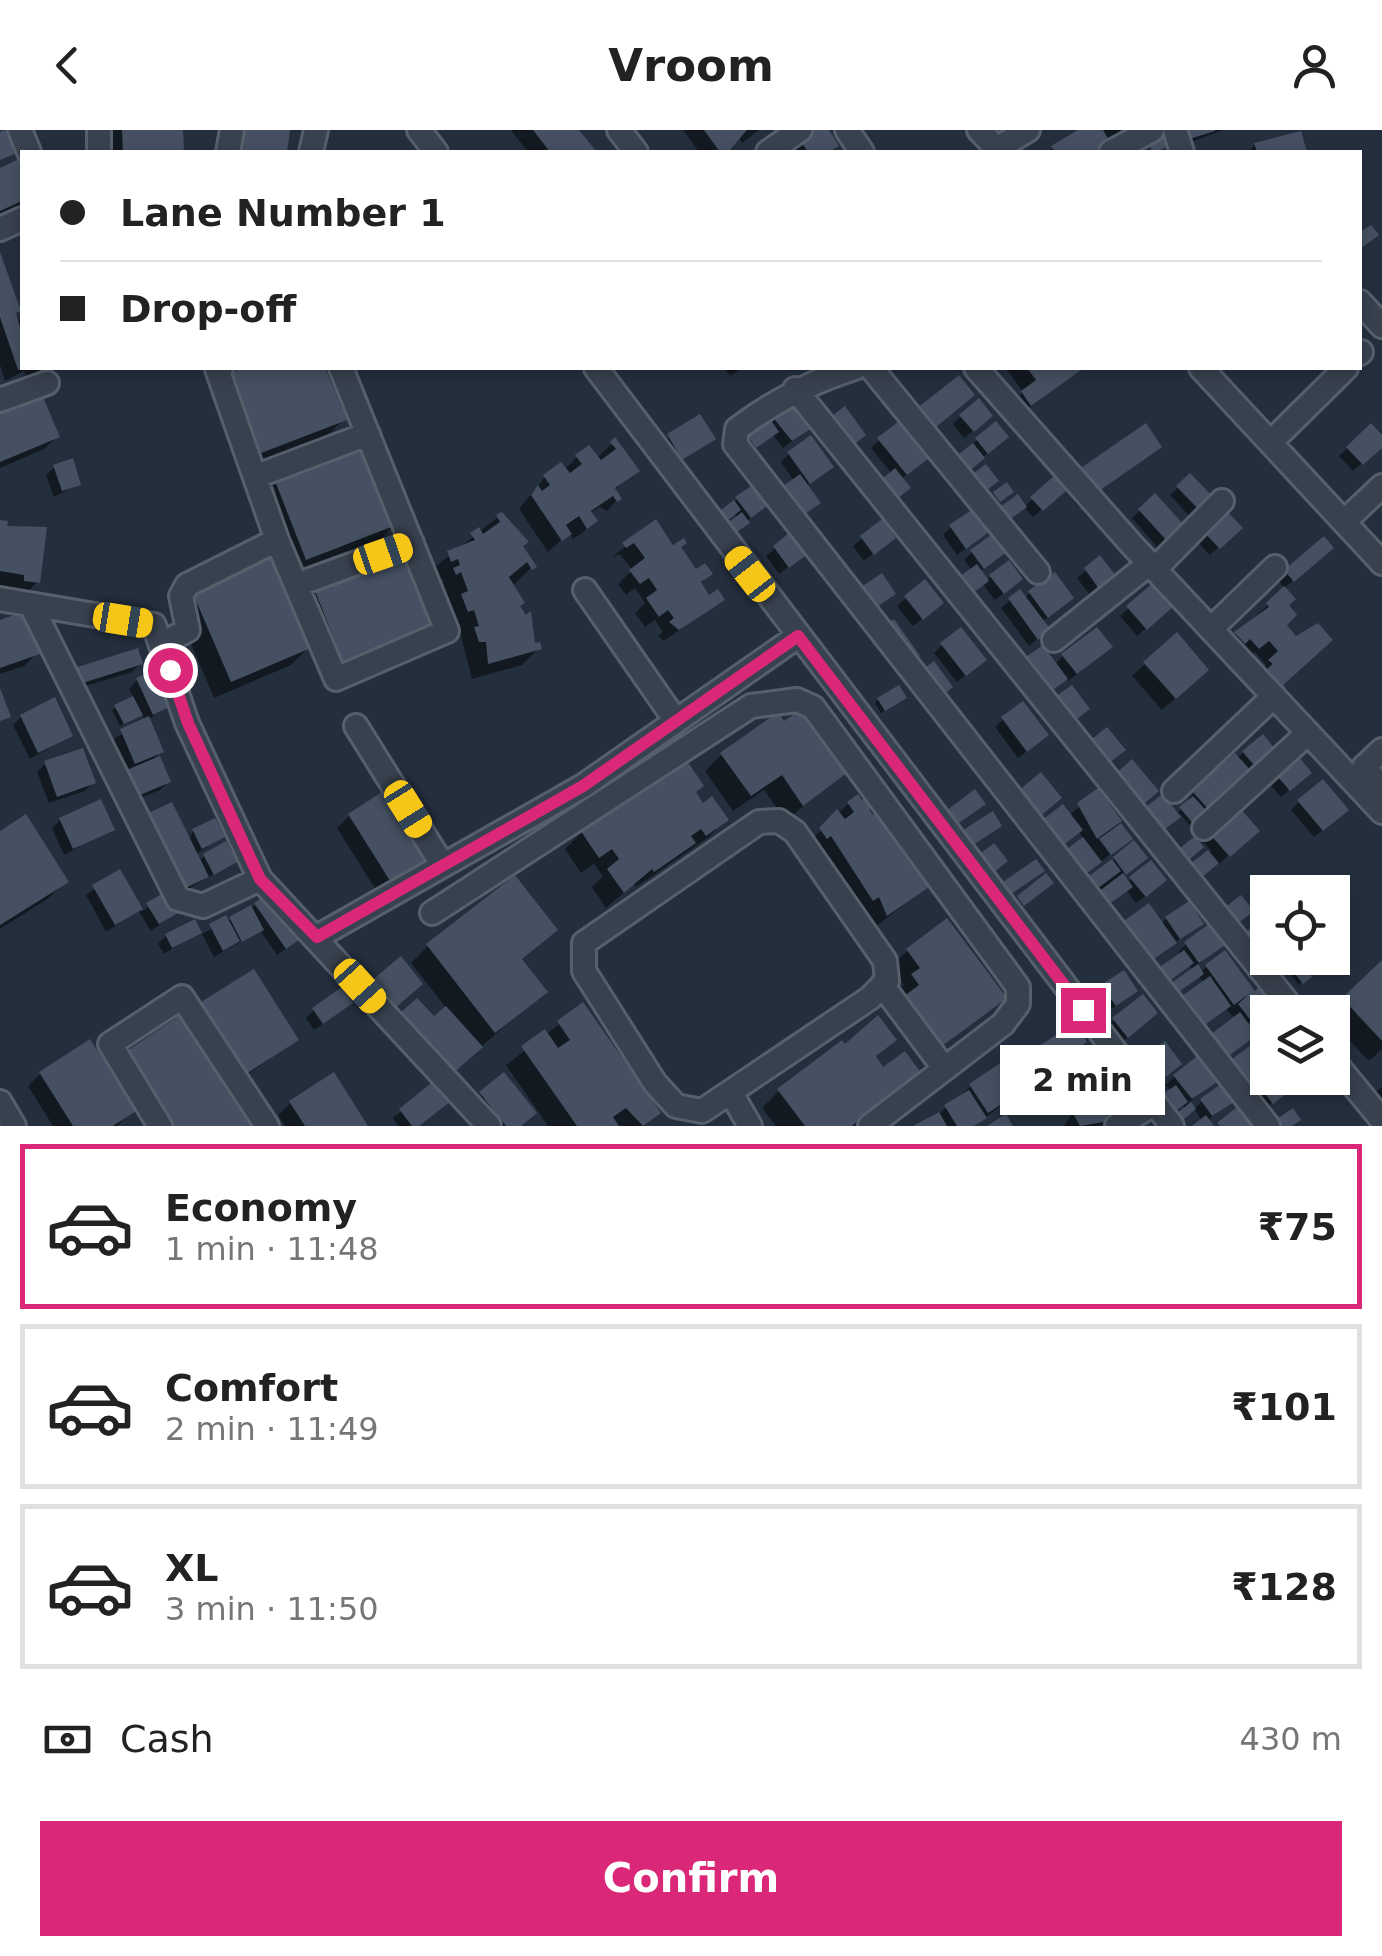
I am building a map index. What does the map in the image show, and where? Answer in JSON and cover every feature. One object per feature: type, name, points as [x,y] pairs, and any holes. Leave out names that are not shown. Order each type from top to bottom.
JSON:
[{"type":"street","points":[[419,130],[434,150]]},
{"type":"street","points":[[618,130],[634,150]]},
{"type":"street","points":[[979,130],[998,150],[1028,130]]},
{"type":"street","points":[[1115,150],[1152,130]]},
{"type":"street","points":[[771,150],[796,131]]},
{"type":"street","points":[[1362,304],[1382,326]]},
{"type":"street","points":[[216,370],[277,540],[336,679],[447,631],[342,370]]},
{"type":"street","points":[[598,370],[1172,1126]]},
{"type":"street","points":[[849,370],[796,389],[737,429],[735,444],[1268,1126]]},
{"type":"street","points":[[873,370],[1038,572]]},
{"type":"street","points":[[978,370],[1152,567],[1382,812]]},
{"type":"street","points":[[1204,370],[1382,563]]},
{"type":"street","points":[[1272,442],[1344,370]]},
{"type":"street","points":[[0,400],[47,383]]},
{"type":"street","points":[[796,389],[1281,995]]},
{"type":"street","points":[[256,476],[368,434]]},
{"type":"street","points":[[1346,520],[1382,486]]},
{"type":"street","points":[[1054,640],[1152,567],[1222,500]]},
{"type":"street","points":[[162,644],[188,630],[180,596],[187,585],[277,540]]},
{"type":"street","points":[[296,584],[412,544]]},
{"type":"street","points":[[1212,629],[1275,567]]},
{"type":"street","points":[[585,590],[676,721]]},
{"type":"street","points":[[0,598],[154,625],[188,723],[260,879],[488,1126]]},
{"type":"street","points":[[31,605],[178,899],[202,906],[260,879]]},
{"type":"street","points":[[317,937],[583,786],[798,636]]},
{"type":"street","points":[[1174,791],[1274,696]]},
{"type":"street","points":[[432,912],[750,706],[797,700],[812,707],[1018,987],[1018,1004],[1002,1024],[870,1126]]},
{"type":"street","points":[[356,726],[442,864]]},
{"type":"street","points":[[1204,828],[1308,734]]},
{"type":"street","points":[[1382,750],[1364,767],[1382,787]]},
{"type":"street","points":[[779,821],[796,832],[885,961],[886,980],[731,1093],[702,1110],[676,1106],[655,1083],[584,971],[584,943],[760,822],[779,821]]},
{"type":"street","points":[[882,986],[944,1068]]},
{"type":"street","points":[[160,1126],[110,1044],[182,997],[266,1126]]},
{"type":"street","points":[[1350,1081],[1382,1120]]},
{"type":"street","points":[[731,1093],[750,1126]]},
{"type":"street","points":[[0,1102],[14,1126]]},
{"type":"street","points":[[1117,1126],[1154,1104]]},
{"type":"building","points":[[5,130],[15,154],[0,160],[0,132]]},
{"type":"building","points":[[122,130],[183,130],[184,150],[123,150]]},
{"type":"building","points":[[245,130],[290,130],[287,150],[240,150]]},
{"type":"building","points":[[533,130],[579,130],[595,150],[548,150]]},
{"type":"building","points":[[704,130],[747,130],[730,150],[719,150]]},
{"type":"building","points":[[812,130],[829,130],[839,146],[832,150],[807,150],[799,139]]},
{"type":"building","points":[[1078,130],[1103,130],[1111,144],[1100,150],[1054,150],[1051,146]]},
{"type":"building","points":[[1186,130],[1215,130],[1215,131],[1189,139]]},
{"type":"building","points":[[1301,131],[1306,150],[1256,150],[1254,143]]},
{"type":"building","points":[[1167,132],[1174,145],[1152,150],[1147,142]]},
{"type":"building","points":[[20,158],[20,202],[0,211],[0,168]]},
{"type":"building","points":[[1371,225],[1379,235],[1362,248],[1362,231]]},
{"type":"building","points":[[0,252],[20,308],[16,313],[20,327],[20,370],[0,317]]},
{"type":"building","points":[[238,370],[326,370],[347,420],[256,455],[226,374]]},
{"type":"building","points":[[1028,370],[1081,370],[1031,406],[1021,391],[1036,380]]},
{"type":"building","points":[[959,375],[975,395],[936,427],[920,406]]},
{"type":"building","points":[[793,393],[815,426],[792,441],[767,410]]},
{"type":"building","points":[[42,395],[60,437],[0,462],[0,412]]},
{"type":"building","points":[[979,398],[993,416],[974,432],[959,415]]},
{"type":"building","points":[[845,406],[866,435],[847,450],[825,421]]},
{"type":"building","points":[[700,414],[716,439],[682,460],[667,434]]},
{"type":"building","points":[[767,414],[779,432],[756,448],[743,430]]},
{"type":"building","points":[[996,421],[1009,437],[988,454],[975,438]]},
{"type":"building","points":[[898,422],[928,459],[907,475],[877,438]]},
{"type":"building","points":[[1146,423],[1162,447],[1092,496],[1075,472]]},
{"type":"building","points":[[1371,423],[1382,435],[1382,448],[1363,465],[1346,447]]},
{"type":"building","points":[[811,435],[834,467],[810,484],[787,452]]},
{"type":"building","points":[[615,437],[640,471],[615,488],[622,499],[617,502],[613,496],[591,511],[598,521],[587,529],[579,516],[566,525],[572,534],[562,541],[531,495],[538,485],[542,491],[550,485],[543,475],[561,462],[570,473],[582,464],[575,455],[589,445],[601,460],[616,449],[610,442]]},
{"type":"building","points":[[973,443],[985,458],[968,472],[955,457]]},
{"type":"building","points":[[368,444],[399,524],[306,560],[275,481]]},
{"type":"building","points":[[73,458],[81,485],[62,491],[53,465]]},
{"type":"building","points":[[986,464],[999,481],[984,492],[971,475]]},
{"type":"building","points":[[895,468],[911,488],[889,505],[874,486]]},
{"type":"building","points":[[1190,473],[1216,500],[1203,514],[1176,486]]},
{"type":"building","points":[[800,474],[821,503],[802,516],[782,487]]},
{"type":"building","points":[[1054,476],[1067,490],[1043,511],[1030,497]]},
{"type":"building","points":[[1007,482],[1014,492],[1000,502],[993,492]]},
{"type":"building","points":[[751,486],[767,506],[751,518],[735,497]]},
{"type":"building","points":[[1155,493],[1184,525],[1167,541],[1138,509]]},
{"type":"building","points":[[1018,494],[1027,507],[1009,520],[1000,507]]},
{"type":"building","points":[[734,500],[741,510],[724,523],[717,513]]},
{"type":"building","points":[[1223,507],[1243,528],[1220,549],[1200,528]]},
{"type":"building","points":[[973,509],[989,532],[966,549],[949,525]]},
{"type":"building","points":[[502,512],[529,542],[523,546],[537,567],[532,570],[527,562],[509,577],[525,603],[520,606],[526,615],[531,611],[535,643],[540,642],[542,649],[488,664],[486,642],[479,642],[474,627],[479,626],[474,610],[468,612],[461,594],[468,591],[461,572],[456,575],[453,568],[460,565],[458,559],[451,562],[447,551],[475,540],[470,533],[479,527],[483,534],[500,522],[496,515]]},
{"type":"building","points":[[742,512],[750,523],[734,534],[726,524]]},
{"type":"building","points":[[656,519],[673,545],[684,538],[687,543],[681,547],[696,569],[705,563],[713,574],[701,582],[709,595],[718,589],[725,600],[679,630],[669,622],[674,618],[668,610],[659,617],[646,598],[657,590],[649,578],[640,584],[629,570],[645,558],[634,543],[626,548],[622,543]]},
{"type":"building","points":[[882,519],[896,538],[874,555],[860,536]]},
{"type":"building","points":[[0,520],[8,521],[7,526],[47,527],[40,583],[24,581],[24,575],[0,571]]},
{"type":"building","points":[[789,533],[805,556],[789,568],[773,546]]},
{"type":"building","points":[[994,533],[1008,551],[984,569],[970,550]]},
{"type":"building","points":[[1324,536],[1334,548],[1294,582],[1284,570]]},
{"type":"building","points":[[408,551],[440,632],[346,669],[314,588]]},
{"type":"building","points":[[271,555],[311,648],[231,682],[191,589]]},
{"type":"building","points":[[1100,555],[1119,580],[1102,593],[1084,568]]},
{"type":"building","points":[[1009,560],[1023,579],[1004,594],[989,575]]},
{"type":"building","points":[[977,564],[989,581],[965,599],[953,581]]},
{"type":"building","points":[[1055,572],[1074,598],[1048,618],[1028,591]]},
{"type":"building","points":[[882,573],[896,594],[872,610],[858,589]]},
{"type":"building","points":[[925,579],[944,603],[923,620],[904,596]]},
{"type":"building","points":[[1154,582],[1175,605],[1147,630],[1126,606]]},
{"type":"building","points":[[1284,586],[1296,599],[1289,605],[1297,615],[1287,625],[1296,636],[1318,623],[1333,640],[1282,686],[1267,669],[1273,664],[1268,660],[1278,651],[1269,641],[1259,649],[1250,639],[1245,644],[1234,632],[1269,607],[1266,603]]},
{"type":"building","points":[[1020,589],[1051,630],[1038,640],[1008,598]]},
{"type":"building","points":[[25,611],[40,654],[0,668],[0,620]]},
{"type":"building","points":[[894,619],[920,656],[908,664],[882,627]]},
{"type":"building","points":[[961,627],[987,660],[966,676],[940,643]]},
{"type":"building","points":[[1097,627],[1113,647],[1077,674],[1061,654]]},
{"type":"building","points":[[1177,632],[1209,670],[1176,699],[1143,662]]},
{"type":"building","points":[[1043,645],[1068,679],[1045,696],[1020,661]]},
{"type":"building","points":[[138,648],[143,664],[73,686],[68,670]]},
{"type":"building","points":[[934,661],[953,687],[936,700],[917,674]]},
{"type":"building","points":[[152,671],[169,707],[153,715],[136,678]]},
{"type":"building","points":[[899,685],[907,698],[885,711],[877,698]]},
{"type":"building","points":[[1072,685],[1090,709],[1068,726],[1049,701]]},
{"type":"building","points":[[0,688],[11,717],[0,721]]},
{"type":"building","points":[[133,696],[143,715],[124,724],[114,705]]},
{"type":"building","points":[[55,697],[73,736],[38,753],[20,715]]},
{"type":"building","points":[[1023,701],[1049,735],[1027,752],[1001,717]]},
{"type":"building","points":[[803,708],[848,772],[803,806],[782,775],[751,796],[720,753],[778,712],[784,721]]},
{"type":"building","points":[[149,716],[164,752],[135,764],[120,729]]},
{"type":"building","points":[[1107,727],[1126,750],[1100,770],[1082,747]]},
{"type":"building","points":[[1263,734],[1279,754],[1259,771],[1242,751]]},
{"type":"building","points":[[83,748],[96,783],[57,797],[44,761]]},
{"type":"building","points":[[1294,751],[1312,773],[1290,791],[1272,770]]},
{"type":"building","points":[[1235,753],[1253,773],[1210,811],[1192,791]]},
{"type":"building","points":[[160,756],[171,782],[128,800],[117,774]]},
{"type":"building","points":[[685,758],[704,786],[696,792],[703,803],[712,796],[729,820],[706,836],[701,829],[691,836],[696,843],[654,872],[652,869],[624,893],[607,869],[619,859],[612,849],[599,858],[580,830]]},
{"type":"building","points":[[1132,759],[1159,791],[1138,809],[1111,778]]},
{"type":"building","points":[[1041,772],[1062,798],[1033,822],[1012,796]]},
{"type":"building","points":[[1323,779],[1349,810],[1323,831],[1297,800]]},
{"type":"building","points":[[1098,788],[1122,821],[1097,839],[1077,803]]},
{"type":"building","points":[[975,789],[986,804],[956,825],[946,811]]},
{"type":"building","points":[[382,792],[427,863],[392,884],[348,814]]},
{"type":"building","points":[[858,794],[862,800],[870,795],[876,805],[869,809],[873,815],[880,810],[932,885],[887,916],[879,897],[873,901],[831,836],[827,839],[819,828],[837,809],[845,819],[854,812],[847,802]]},
{"type":"building","points":[[1163,794],[1181,817],[1157,835],[1139,812]]},
{"type":"building","points":[[1193,796],[1210,815],[1196,827],[1179,807]]},
{"type":"building","points":[[101,799],[115,830],[73,849],[59,818]]},
{"type":"building","points":[[172,802],[209,877],[183,889],[146,814]]},
{"type":"building","points":[[1063,804],[1083,830],[1057,850],[1037,824]]},
{"type":"building","points":[[1238,806],[1260,831],[1230,857],[1208,832]]},
{"type":"building","points":[[993,811],[1002,826],[973,845],[963,830]]},
{"type":"building","points":[[26,814],[69,882],[0,925],[0,831]]},
{"type":"building","points":[[215,818],[225,837],[202,849],[192,829]]},
{"type":"building","points":[[1121,823],[1133,839],[1111,855],[1099,839]]},
{"type":"building","points":[[1195,836],[1204,847],[1184,864],[1174,853]]},
{"type":"building","points":[[1083,837],[1102,862],[1079,879],[1060,854]]},
{"type":"building","points":[[1134,840],[1148,858],[1126,875],[1113,857]]},
{"type":"building","points":[[226,841],[237,862],[214,875],[203,854]]},
{"type":"building","points":[[994,843],[1008,861],[993,873],[980,854]]},
{"type":"building","points":[[1208,850],[1219,863],[1196,882],[1185,868]]},
{"type":"building","points":[[1036,859],[1045,871],[1011,894],[1003,882]]},
{"type":"building","points":[[1112,859],[1121,871],[1090,894],[1081,882]]},
{"type":"building","points":[[1151,860],[1167,880],[1146,897],[1129,877]]},
{"type":"building","points":[[120,869],[143,909],[115,925],[92,885]]},
{"type":"building","points":[[1046,873],[1054,883],[1024,906],[1017,896]]},
{"type":"building","points":[[1123,873],[1133,887],[1102,909],[1093,896]]},
{"type":"building","points":[[515,875],[558,930],[522,959],[548,992],[495,1033],[426,944]]},
{"type":"building","points":[[165,892],[178,913],[159,924],[146,903]]},
{"type":"building","points":[[268,894],[309,933],[286,949],[254,903]]},
{"type":"building","points":[[1241,895],[1250,906],[1250,914],[1232,928],[1220,911]]},
{"type":"building","points":[[1189,901],[1204,924],[1180,939],[1165,917]]},
{"type":"building","points":[[1149,903],[1177,943],[1145,965],[1118,925]]},
{"type":"building","points":[[251,905],[264,930],[242,942],[229,917]]},
{"type":"building","points":[[226,915],[240,941],[223,951],[209,924]]},
{"type":"building","points":[[947,918],[1007,998],[941,1047],[903,997],[919,985],[911,974],[920,968],[906,949]]},
{"type":"building","points":[[195,919],[202,933],[172,948],[165,934]]},
{"type":"building","points":[[1209,924],[1224,946],[1199,963],[1184,942]]},
{"type":"building","points":[[1250,929],[1250,945],[1242,935]]},
{"type":"building","points":[[1184,950],[1194,963],[1164,985],[1154,971]]},
{"type":"building","points":[[1225,950],[1255,991],[1259,987],[1265,995],[1250,995],[1250,1019],[1238,1004],[1250,993],[1234,1005],[1205,965]]},
{"type":"building","points":[[401,956],[423,984],[394,1009],[371,981]]},
{"type":"building","points":[[1382,960],[1382,1041],[1350,1007],[1350,995],[1345,995]]},
{"type":"building","points":[[1198,964],[1204,974],[1177,993],[1170,984]]},
{"type":"building","points":[[254,969],[299,1040],[246,1074],[201,1002]]},
{"type":"building","points":[[1124,970],[1138,991],[1116,1006],[1101,985]]},
{"type":"building","points":[[1296,975],[1310,975],[1312,977],[1303,984]]},
{"type":"building","points":[[1210,976],[1231,1006],[1199,1029],[1178,999]]},
{"type":"building","points":[[342,987],[353,1003],[323,1024],[312,1008]]},
{"type":"building","points":[[1143,994],[1158,1013],[1128,1038],[1112,1018]]},
{"type":"building","points":[[417,998],[434,1016],[446,1006],[483,1047],[451,1075],[398,1015]]},
{"type":"building","points":[[583,1002],[661,1113],[643,1126],[626,1108],[613,1117],[619,1126],[577,1126],[521,1046],[545,1029],[558,1048],[570,1040],[557,1021]]},
{"type":"building","points":[[1240,1012],[1250,1026],[1250,1040],[1227,1057],[1210,1035]]},
{"type":"building","points":[[878,1015],[897,1040],[876,1056],[883,1067],[905,1051],[922,1074],[900,1090],[898,1087],[852,1126],[805,1126],[777,1089],[842,1040],[845,1044]]},
{"type":"building","points":[[179,1016],[251,1126],[172,1126],[124,1053]]},
{"type":"building","points":[[1074,1023],[1087,1042],[1047,1070],[1033,1050]]},
{"type":"building","points":[[90,1039],[136,1111],[113,1126],[73,1126],[39,1072]]},
{"type":"building","points":[[1165,1041],[1182,1064],[1151,1089],[1133,1066]]},
{"type":"building","points":[[1026,1046],[1045,1076],[988,1113],[969,1084]]},
{"type":"building","points":[[1250,1046],[1250,1080],[1244,1085],[1227,1063]]},
{"type":"building","points":[[1200,1054],[1220,1080],[1192,1099],[1173,1075]]},
{"type":"building","points":[[1095,1055],[1109,1079],[1064,1106],[1050,1082]]},
{"type":"building","points":[[334,1072],[368,1126],[305,1126],[289,1101]]},
{"type":"building","points":[[504,1072],[537,1113],[521,1126],[506,1126],[479,1092]]},
{"type":"building","points":[[435,1080],[451,1101],[419,1126],[412,1126],[399,1109]]},
{"type":"building","points":[[1221,1084],[1234,1102],[1212,1116],[1200,1099]]},
{"type":"building","points":[[1176,1085],[1188,1102],[1170,1115],[1158,1097]]},
{"type":"building","points":[[969,1090],[987,1118],[974,1126],[957,1126],[944,1105]]},
{"type":"building","points":[[1266,1095],[1285,1095],[1273,1104]]},
{"type":"building","points":[[1096,1097],[1109,1121],[1080,1126],[1071,1110]]},
{"type":"building","points":[[1191,1102],[1196,1109],[1177,1125],[1171,1118]]},
{"type":"building","points":[[1237,1107],[1252,1126],[1217,1123]]},
{"type":"building","points":[[1293,1108],[1301,1120],[1292,1126],[1278,1126],[1274,1121]]},
{"type":"building","points":[[939,1112],[947,1126],[913,1126]]},
{"type":"building","points":[[1006,1114],[1013,1126],[987,1126]]},
{"type":"building","points":[[1206,1115],[1214,1126],[1192,1126]]},
{"type":"route","points":[[170,670],[188,723],[260,879],[317,937],[583,786],[798,636],[1083,1010]]}]
